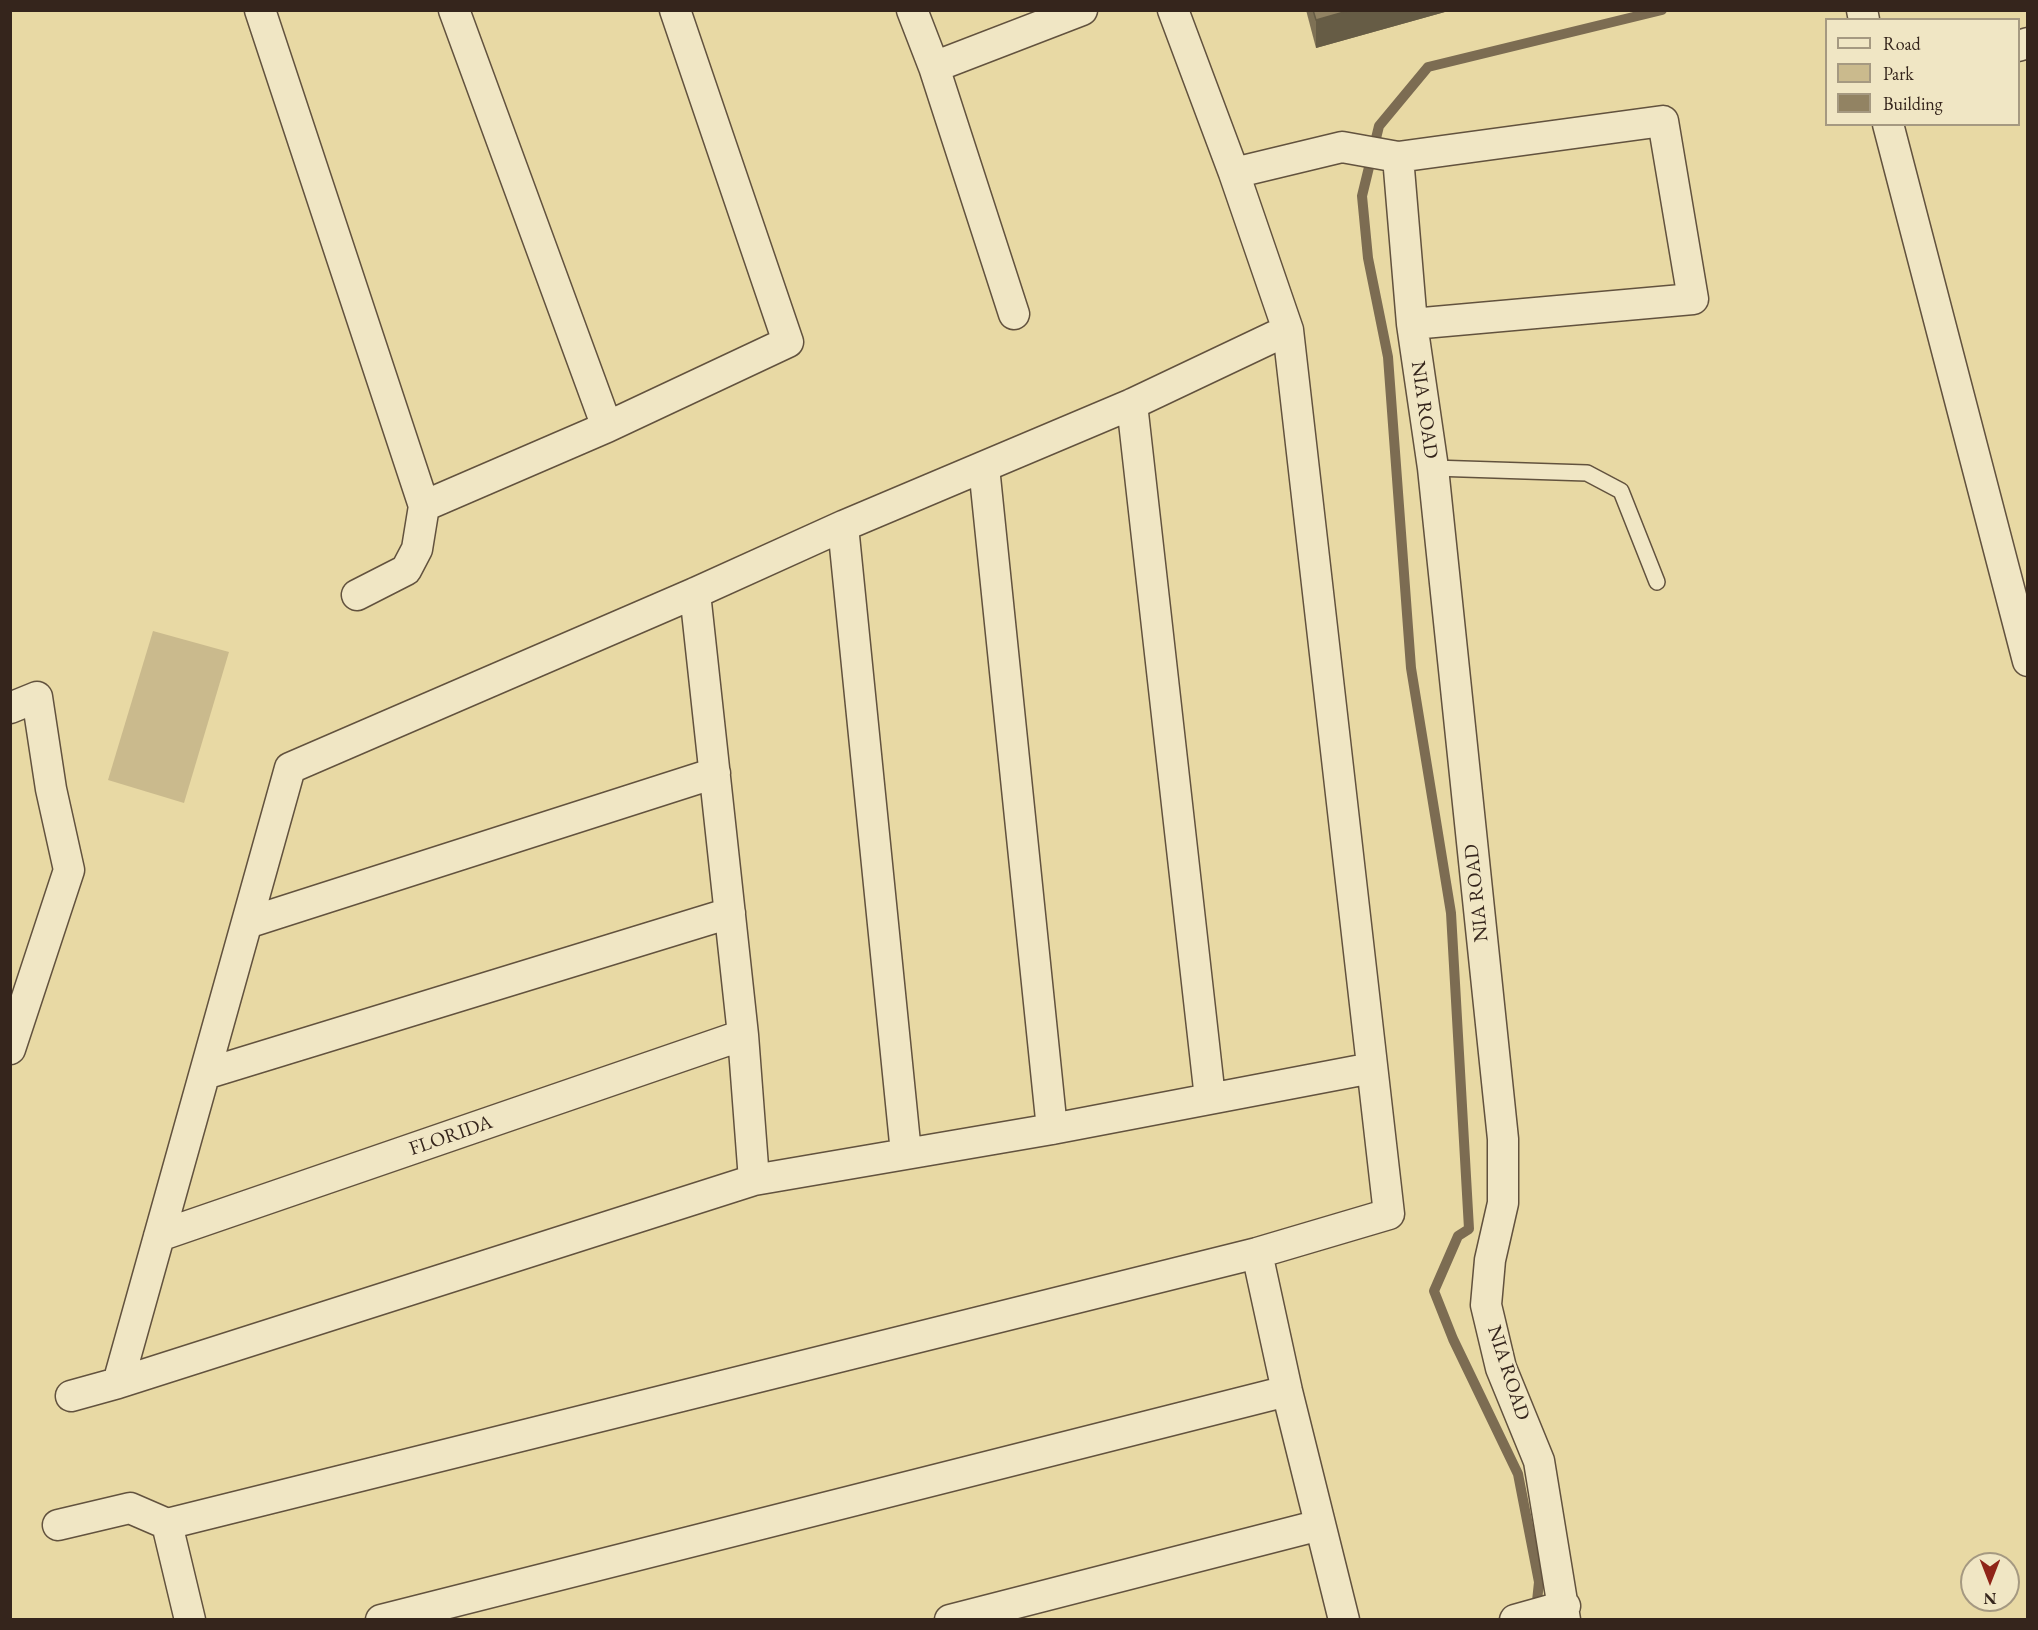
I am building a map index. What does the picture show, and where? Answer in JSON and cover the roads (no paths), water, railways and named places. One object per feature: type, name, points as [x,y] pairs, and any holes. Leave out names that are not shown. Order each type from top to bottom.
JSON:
[{"type":"street","points":[[260,10],[424,506],[417,549],[406,570],[357,595]]},
{"type":"street","points":[[454,10],[607,427]]},
{"type":"street","points":[[424,506],[607,427],[788,342],[675,10]]},
{"type":"street","points":[[912,10],[934,67],[1014,314]]},
{"type":"street","points":[[934,67],[1082,10]]},
{"type":"street","points":[[58,1525],[130,1508],[167,1524],[1257,1253],[1389,1214],[1288,330],[1234,173],[1173,10]]},
{"type":"street","points":[[1234,173],[1342,147],[1398,158],[1664,121],[1693,299],[1412,324]]},
{"type":"street","points":[[1889,126],[2028,661]]},
{"type":"street","name":"NIA ROAD","points":[[1398,158],[1412,324],[1433,468],[1503,1139],[1503,1203],[1490,1260],[1486,1305],[1501,1368],[1539,1461],[1545,1614]]},
{"type":"street","points":[[118,1383],[290,768],[695,593],[843,526],[1132,404],[1288,330]]},
{"type":"street","points":[[1132,404],[1210,1098]]},
{"type":"street","points":[[984,467],[1052,1129]]},
{"type":"street","points":[[843,526],[906,1153]]},
{"type":"street","points":[[695,593],[743,1035],[754,1180]]},
{"type":"street","points":[[10,708],[37,697],[51,789],[69,870],[10,1049]]},
{"type":"street","points":[[247,924],[715,773]]},
{"type":"street","points":[[205,1074],[730,913]]},
{"type":"street","name":"FLORIDA","points":[[159,1236],[743,1035]]},
{"type":"street","points":[[71,1396],[754,1180],[1052,1129],[1372,1068]]},
{"type":"street","points":[[1257,1253],[1287,1391],[1344,1620]]},
{"type":"street","points":[[381,1620],[1287,1391]]},
{"type":"street","points":[[167,1524],[190,1620]]},
{"type":"street","points":[[950,1620],[1320,1525]]},
{"type":"lane","points":[[1433,468],[1587,473],[1621,491],[1657,582]]},
{"type":"waterway","points":[[1536,1611],[1539,1582],[1518,1474],[1453,1339],[1434,1291],[1458,1236],[1469,1229],[1451,913],[1411,668],[1388,357],[1368,258],[1362,196],[1379,126],[1428,67],[1662,10]]}]
